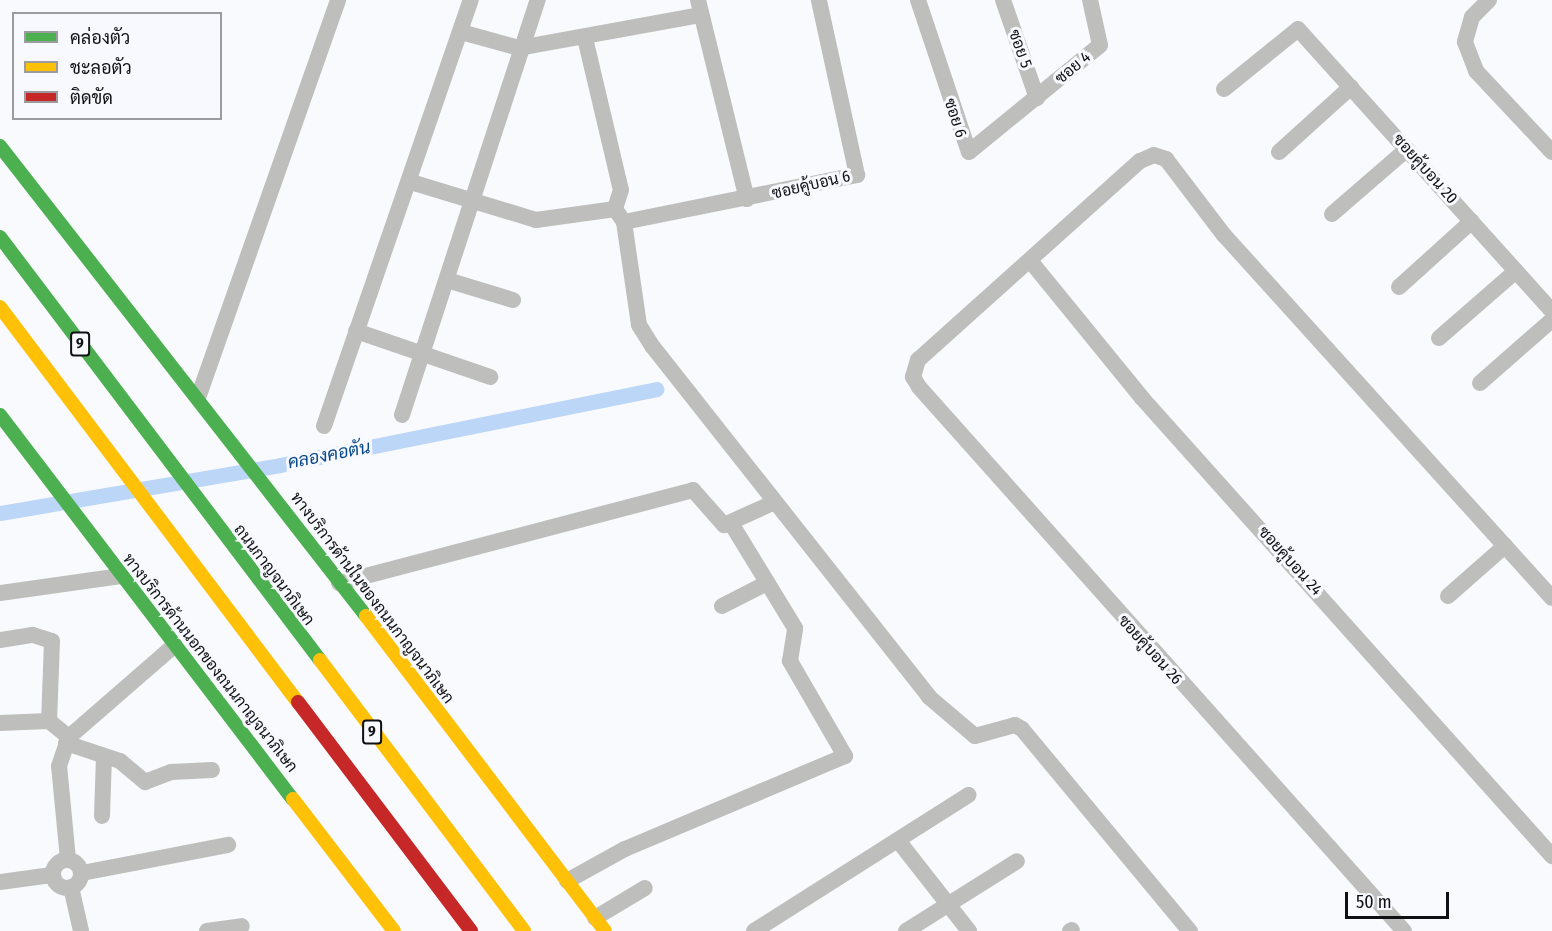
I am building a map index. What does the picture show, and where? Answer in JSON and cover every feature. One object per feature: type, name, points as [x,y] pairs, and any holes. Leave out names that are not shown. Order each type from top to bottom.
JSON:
[{"type":"main road","name":"ทางบริการด้านในของถนนกาญจนาภิเษก","points":[[0,146],[199,395],[600,925]]},
{"type":"main road","name":"ถนนกาญจนาภิเษก","points":[[0,237],[524,931]]},
{"type":"main road","points":[[0,307],[471,931]]},
{"type":"main road","name":"ทางบริการด้านนอกของถนนกาญจนาภิเษก","points":[[0,415],[394,931]]},
{"type":"street","points":[[199,395],[338,0]]},
{"type":"street","points":[[324,426],[411,182],[471,0]]},
{"type":"street","points":[[402,415],[420,353],[475,200],[519,48],[538,0]]},
{"type":"street","name":"ซอยคู้บอน 6","points":[[411,182],[536,220],[620,216],[747,199],[857,175],[819,0]]},
{"type":"street","name":"ซอย 6","points":[[918,0],[966,149],[972,151],[1037,98]]},
{"type":"street","name":"ซอย 5","points":[[1003,0],[1037,98]]},
{"type":"street","name":"ซอย 4","points":[[1037,98],[1100,45],[1090,0]]},
{"type":"street","points":[[1489,0],[1472,17],[1465,42],[1476,71],[1552,152]]},
{"type":"street","points":[[461,32],[519,48],[585,38],[699,8],[717,64],[747,199]]},
{"type":"street","name":"ซอยคู้บอน 20","points":[[1224,89],[1298,29],[1552,311]]},
{"type":"street","points":[[585,38],[621,190],[620,216],[639,324],[670,371],[929,697],[975,736],[1015,725],[1022,729],[1190,931]]},
{"type":"street","points":[[1279,152],[1351,87]]},
{"type":"street","points":[[1332,214],[1407,149]]},
{"type":"street","points":[[1032,263],[1140,161],[1154,155],[1166,159],[1224,235],[1552,598]]},
{"type":"street","points":[[1399,287],[1472,222]]},
{"type":"street","name":"ซอยคู้บอน 26","points":[[1032,263],[918,360],[913,376],[919,387],[1404,931]]},
{"type":"street","name":"ซอยคู้บอน 24","points":[[1032,263],[1142,398],[1552,856]]},
{"type":"street","points":[[1439,338],[1516,270]]},
{"type":"street","points":[[447,280],[513,300]]},
{"type":"street","points":[[1480,383],[1552,320]]},
{"type":"street","points":[[356,331],[490,377]]},
{"type":"street","points":[[339,583],[693,490],[724,525],[775,502]]},
{"type":"street","points":[[567,881],[625,849],[845,756],[790,661],[795,628],[731,523]]},
{"type":"street","points":[[1448,596],[1505,546]]},
{"type":"street","points":[[0,593],[121,576]]},
{"type":"street","points":[[722,606],[767,583]]},
{"type":"street","points":[[0,640],[33,634],[52,641],[49,721],[68,740],[120,761],[145,782],[171,772],[212,770]]},
{"type":"street","points":[[82,873],[68,859],[59,766],[68,740],[175,645]]},
{"type":"street","points":[[0,723],[49,721]]},
{"type":"street","points":[[102,816],[104,756]]},
{"type":"street","points":[[754,931],[900,843],[968,795]]},
{"type":"street","points":[[900,843],[969,931]]},
{"type":"street","points":[[71,887],[82,873],[228,845]]},
{"type":"street","points":[[52,875],[57,864],[68,859]]},
{"type":"street","points":[[906,931],[1017,861]]},
{"type":"street","points":[[0,882],[52,875]]},
{"type":"street","points":[[52,875],[60,887],[71,887]]},
{"type":"street","points":[[71,887],[81,931]]},
{"type":"street","points":[[600,925],[645,888]]},
{"type":"street","points":[[207,931],[242,926]]},
{"type":"waterway","name":"คลองคอตัน","points":[[0,513],[280,465],[656,389]]},
{"type":"traffic: fast","points":[[0,146],[366,616]]},
{"type":"traffic: fast","points":[[0,237],[320,660]]},
{"type":"traffic: fast","points":[[0,415],[293,799]]},
{"type":"traffic: slow","points":[[0,307],[298,702]]},
{"type":"traffic: slow","points":[[366,616],[605,931]]},
{"type":"traffic: slow","points":[[320,660],[524,931]]},
{"type":"traffic: slow","points":[[293,799],[394,931]]},
{"type":"traffic: jam","points":[[298,702],[471,931]]}]
